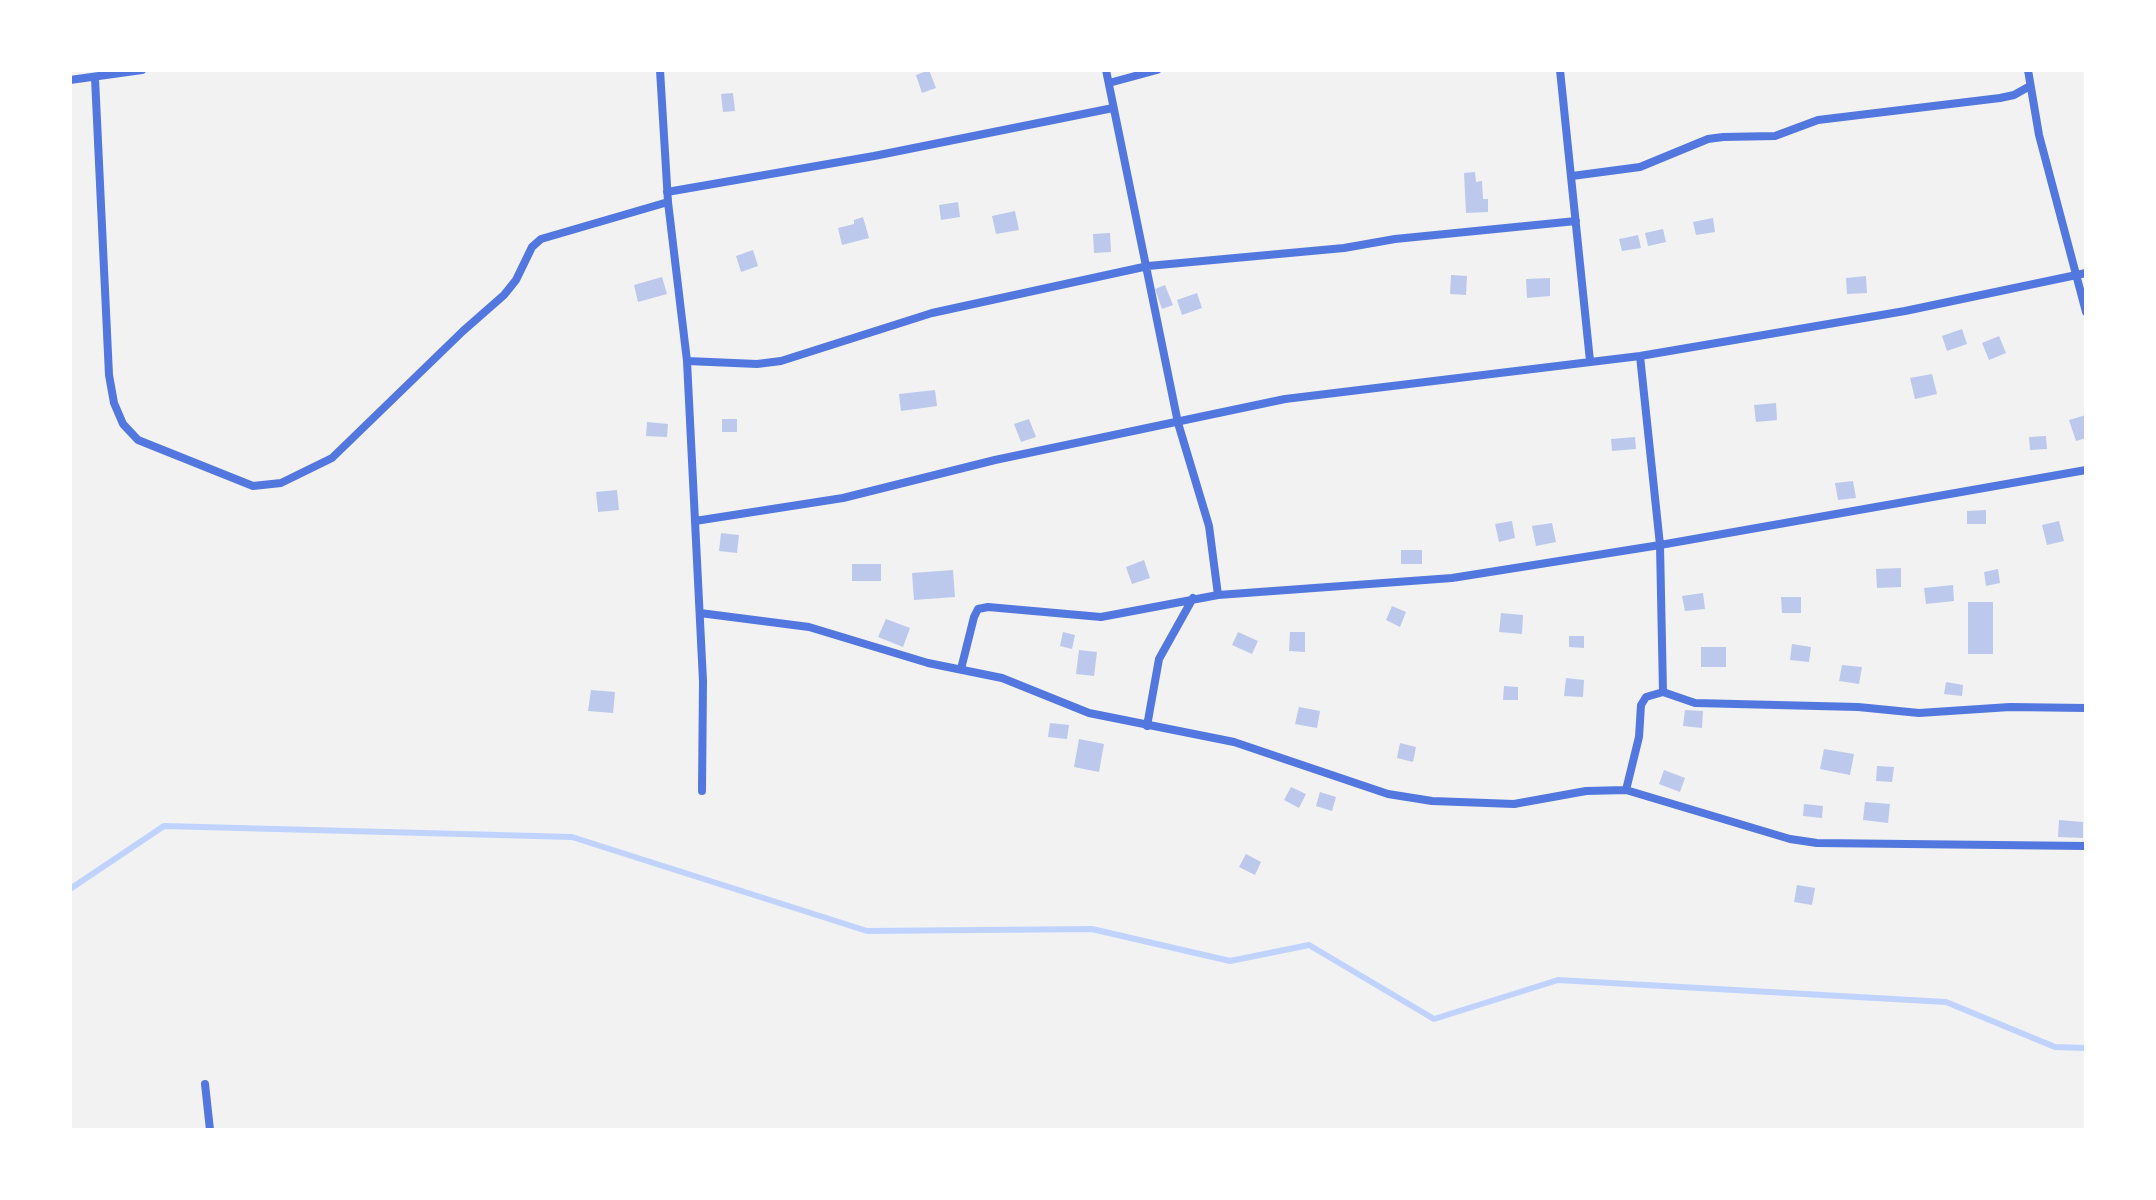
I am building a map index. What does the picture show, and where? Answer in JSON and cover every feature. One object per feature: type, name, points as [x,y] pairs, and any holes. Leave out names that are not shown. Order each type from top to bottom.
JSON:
[{"type":"street","points":[[70,80],[142,70]]},
{"type":"street","points":[[660,70],[668,197],[687,361],[703,681],[702,791]]},
{"type":"street","points":[[1106,70],[1178,423],[1209,526],[1218,595]]},
{"type":"street","points":[[1109,83],[1157,70]]},
{"type":"street","points":[[1560,70],[1590,361]]},
{"type":"street","points":[[2028,70],[2039,135],[2086,312]]},
{"type":"street","points":[[95,78],[109,375],[114,403],[123,424],[138,440],[253,486],[281,483],[332,458],[504,295],[516,280],[532,247],[541,239],[668,197],[1113,108]]},
{"type":"street","points":[[1572,176],[1640,167],[1708,139],[1775,136],[1818,120],[2000,98],[2014,95],[2030,86]]},
{"type":"street","points":[[687,361],[757,364],[781,361],[932,313],[1148,266],[1344,248],[1395,239],[1576,221]]},
{"type":"street","points":[[695,521],[843,498],[995,460],[1285,399],[1640,356],[1905,311],[2086,273]]},
{"type":"street","points":[[1640,356],[1660,545],[1663,692]]},
{"type":"street","points":[[961,669],[974,617],[978,609],[988,607],[1101,617],[1218,595],[1452,578],[2086,470]]},
{"type":"street","points":[[1147,726],[1159,659],[1193,598]]},
{"type":"street","points":[[700,613],[809,627],[928,663],[1002,678],[1089,713],[1234,742],[1388,794],[1432,801],[1514,804],[1586,791],[1626,790],[1790,839],[1817,843],[2086,846]]},
{"type":"street","points":[[1626,790],[1639,737],[1641,705],[1646,697],[1663,692],[1695,703],[1858,707],[1919,713],[2010,707],[2086,708]]},
{"type":"street","points":[[205,1084],[210,1130]]},
{"type":"building","points":[[929,70],[936,88],[922,93],[916,75]]},
{"type":"building","points":[[733,93],[735,111],[723,112],[721,94]]},
{"type":"building","points":[[1475,172],[1476,182],[1482,181],[1483,199],[1488,199],[1488,212],[1466,213],[1464,173]]},
{"type":"building","points":[[958,202],[960,217],[941,220],[939,205]]},
{"type":"building","points":[[1015,211],[1019,230],[996,234],[992,216]]},
{"type":"building","points":[[863,217],[869,238],[842,245],[838,228],[854,224],[854,220]]},
{"type":"building","points":[[1713,218],[1715,232],[1696,235],[1693,222]]},
{"type":"building","points":[[1663,229],[1666,242],[1648,246],[1645,233]]},
{"type":"building","points":[[1110,233],[1111,252],[1094,253],[1093,234]]},
{"type":"building","points":[[1638,235],[1641,248],[1622,251],[1619,239]]},
{"type":"building","points":[[753,250],[758,266],[741,272],[736,256]]},
{"type":"building","points":[[1451,275],[1467,276],[1466,295],[1450,294]]},
{"type":"building","points":[[1866,276],[1867,293],[1847,294],[1846,278]]},
{"type":"building","points":[[662,277],[667,294],[638,302],[634,285]]},
{"type":"building","points":[[1550,278],[1550,296],[1527,298],[1526,279]]},
{"type":"building","points":[[1165,285],[1173,305],[1162,309],[1155,289]]},
{"type":"building","points":[[1197,293],[1202,308],[1182,315],[1177,300]]},
{"type":"building","points":[[1962,329],[1967,344],[1947,351],[1942,336]]},
{"type":"building","points":[[1999,336],[2006,353],[1989,360],[1982,343]]},
{"type":"building","points":[[1932,374],[1937,394],[1915,399],[1910,378]]},
{"type":"building","points":[[935,390],[937,406],[901,411],[899,394]]},
{"type":"building","points":[[1776,403],[1777,420],[1756,422],[1754,405]]},
{"type":"building","points":[[2086,415],[2086,438],[2076,441],[2069,420]]},
{"type":"building","points":[[722,419],[737,419],[737,432],[722,432]]},
{"type":"building","points":[[1029,419],[1036,437],[1021,442],[1014,424]]},
{"type":"building","points":[[647,422],[668,424],[667,437],[646,436]]},
{"type":"building","points":[[2046,436],[2047,449],[2030,450],[2029,437]]},
{"type":"building","points":[[1635,437],[1636,449],[1612,451],[1611,439]]},
{"type":"building","points":[[1853,481],[1856,498],[1838,500],[1835,483]]},
{"type":"building","points":[[617,490],[619,510],[598,512],[596,492]]},
{"type":"building","points":[[1986,510],[1986,524],[1967,524],[1967,511]]},
{"type":"building","points":[[1512,521],[1515,538],[1499,542],[1495,524]]},
{"type":"building","points":[[2059,521],[2064,541],[2047,545],[2042,525]]},
{"type":"building","points":[[1552,523],[1556,542],[1536,546],[1532,526]]},
{"type":"building","points":[[721,533],[739,535],[737,553],[719,551]]},
{"type":"building","points":[[1401,550],[1422,550],[1422,564],[1401,564]]},
{"type":"building","points":[[1144,560],[1150,578],[1132,584],[1126,567]]},
{"type":"building","points":[[852,564],[881,564],[881,581],[852,581]]},
{"type":"building","points":[[1901,568],[1901,587],[1877,588],[1876,569]]},
{"type":"building","points":[[1998,569],[2000,583],[1986,586],[1984,572]]},
{"type":"building","points":[[953,570],[955,597],[914,600],[912,573]]},
{"type":"building","points":[[1953,585],[1954,601],[1926,604],[1924,588]]},
{"type":"building","points":[[1703,593],[1705,609],[1685,611],[1682,596]]},
{"type":"building","points":[[1781,597],[1801,597],[1801,613],[1782,613]]},
{"type":"building","points":[[1968,602],[1993,602],[1993,654],[1968,654]]},
{"type":"building","points":[[1392,606],[1406,612],[1400,627],[1386,620]]},
{"type":"building","points":[[1501,613],[1523,615],[1522,634],[1499,632]]},
{"type":"building","points":[[886,619],[910,628],[903,647],[878,637]]},
{"type":"building","points":[[1063,632],[1075,635],[1072,649],[1060,646]]},
{"type":"building","points":[[1238,632],[1258,641],[1252,654],[1232,645]]},
{"type":"building","points":[[1290,632],[1305,632],[1305,652],[1289,651]]},
{"type":"building","points":[[1569,636],[1584,636],[1584,648],[1569,647]]},
{"type":"building","points":[[1792,644],[1811,647],[1809,662],[1790,660]]},
{"type":"building","points":[[1701,647],[1726,647],[1726,667],[1701,667]]},
{"type":"building","points":[[1079,650],[1097,652],[1094,676],[1076,674]]},
{"type":"building","points":[[1842,665],[1862,667],[1859,684],[1839,681]]},
{"type":"building","points":[[1566,678],[1584,680],[1583,697],[1564,696]]},
{"type":"building","points":[[1946,682],[1963,685],[1962,696],[1944,694]]},
{"type":"building","points":[[1504,686],[1518,687],[1518,700],[1503,700]]},
{"type":"building","points":[[591,690],[615,692],[613,713],[588,711]]},
{"type":"building","points":[[1299,707],[1320,711],[1317,728],[1295,724]]},
{"type":"building","points":[[1685,710],[1703,711],[1702,728],[1683,726]]},
{"type":"building","points":[[1050,723],[1069,725],[1067,739],[1048,737]]},
{"type":"building","points":[[1079,739],[1104,744],[1099,772],[1074,767]]},
{"type":"building","points":[[1400,743],[1416,747],[1413,762],[1397,758]]},
{"type":"building","points":[[1824,749],[1854,754],[1850,775],[1820,769]]},
{"type":"building","points":[[1877,766],[1894,767],[1892,782],[1876,781]]},
{"type":"building","points":[[1664,770],[1685,778],[1680,792],[1659,784]]},
{"type":"building","points":[[1291,787],[1306,794],[1299,808],[1284,800]]},
{"type":"building","points":[[1320,792],[1336,797],[1332,811],[1316,806]]},
{"type":"building","points":[[1865,802],[1890,804],[1888,823],[1863,820]]},
{"type":"building","points":[[1804,804],[1823,806],[1822,818],[1803,816]]},
{"type":"building","points":[[2059,820],[2083,822],[2083,838],[2058,837]]},
{"type":"building","points":[[1246,854],[1261,862],[1255,875],[1239,867]]},
{"type":"building","points":[[1797,885],[1815,888],[1812,905],[1794,902]]},
{"type":"waterway","points":[[70,889],[164,826],[572,837],[867,931],[1092,929],[1230,961],[1309,945],[1434,1019],[1558,980],[1946,1002],[2055,1047],[2086,1048]]}]
